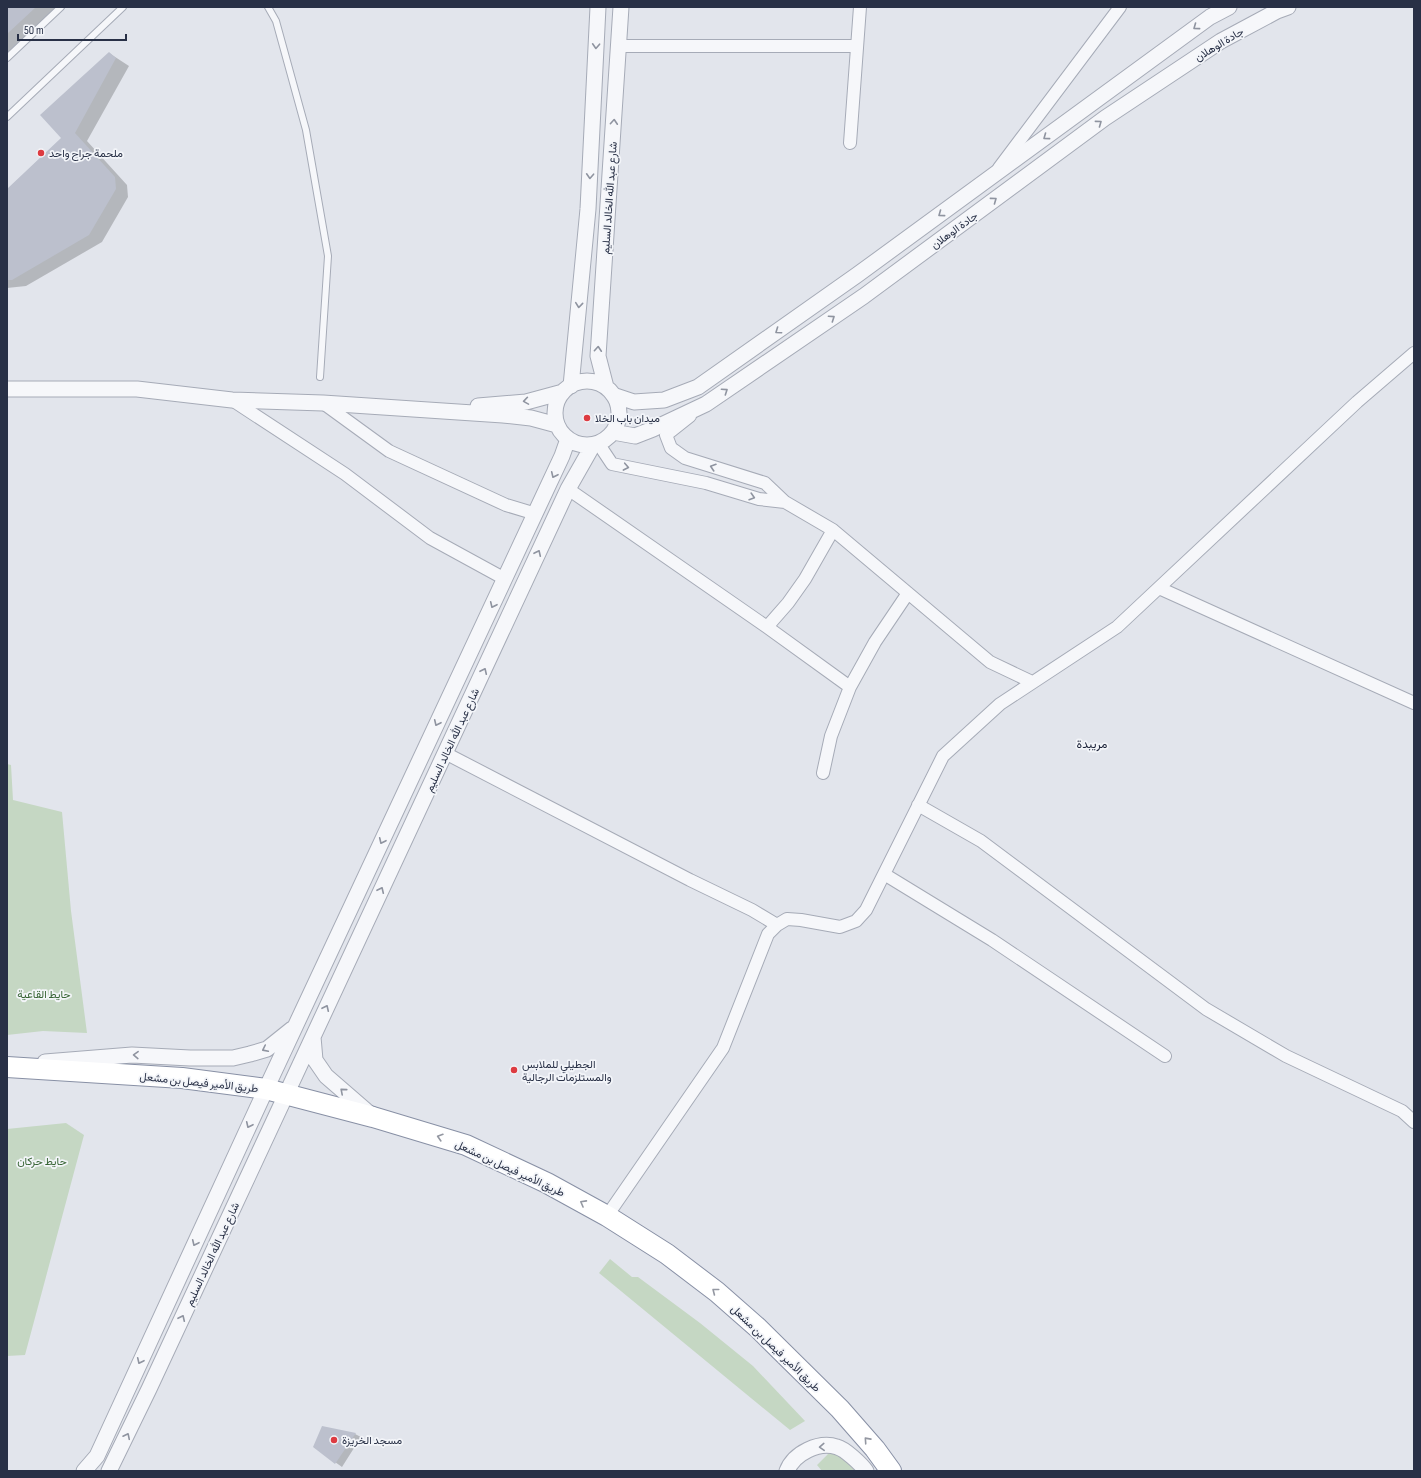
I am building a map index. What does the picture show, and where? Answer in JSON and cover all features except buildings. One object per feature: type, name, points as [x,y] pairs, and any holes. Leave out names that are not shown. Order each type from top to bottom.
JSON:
[{"type":"highway","name":"طريق الأمير فيصل بن مشعل","points":[[7,1066],[182,1078],[266,1089],[373,1117],[466,1145],[547,1183],[607,1216],[667,1254],[717,1292],[758,1328],[840,1409],[875,1449],[891,1471]]},
{"type":"street","name":"شارع عبد الله الخالد السليم","points":[[567,389],[588,209],[598,7]]},
{"type":"street","name":"شارع عبد الله الخالد السليم","points":[[610,391],[598,356],[621,7]]},
{"type":"street","points":[[850,143],[860,7]]},
{"type":"street","points":[[993,175],[1120,7]]},
{"type":"street","name":"جادة الوهلان","points":[[610,391],[634,402],[664,400],[698,387],[857,275],[1210,17],[1229,7]]},
{"type":"street","name":"جادة الوهلان","points":[[613,432],[635,436],[706,404],[864,296],[1105,118],[1221,41],[1288,7]]},
{"type":"street","points":[[619,46],[857,46]]},
{"type":"street","points":[[607,1216],[723,1048],[768,934],[777,925],[787,919],[801,920],[840,928],[856,921],[866,910],[943,756],[1000,704],[1117,627],[1357,402],[1414,352]]},
{"type":"street","points":[[423,410],[526,402],[567,389],[579,383],[597,383],[610,391],[617,401],[619,414],[618,420],[613,432],[606,439],[596,444],[584,445],[568,439],[561,432],[555,416],[556,408],[559,399],[567,389]]},
{"type":"street","points":[[7,389],[137,389],[232,400],[323,403],[531,418],[557,424]]},
{"type":"street","points":[[232,400],[345,474],[430,538],[505,579]]},
{"type":"street","points":[[323,403],[389,451],[506,505],[536,514]]},
{"type":"street","points":[[706,404],[666,435],[671,448],[685,458],[765,483],[784,502],[833,530],[990,662],[1032,682]]},
{"type":"street","name":"شارع عبد الله الخالد السليم","points":[[88,1471],[97,1456],[231,1164],[536,514],[568,439]]},
{"type":"street","name":"شارع عبد الله الخالد السليم","points":[[109,1471],[149,1389],[568,489],[596,444]]},
{"type":"street","points":[[596,444],[612,464],[706,483],[759,499],[784,502]]},
{"type":"street","points":[[568,489],[767,627],[850,687]]},
{"type":"street","points":[[767,627],[788,603],[805,579],[833,530]]},
{"type":"street","points":[[1159,588],[1414,703]]},
{"type":"street","points":[[823,773],[831,736],[850,687],[875,642],[908,593]]},
{"type":"street","points":[[446,753],[690,880],[752,910],[777,925]]},
{"type":"street","points":[[918,805],[981,841],[1206,1009],[1286,1056],[1402,1111],[1414,1122]]},
{"type":"street","points":[[884,874],[992,940],[1165,1056]]},
{"type":"street","name":"شارع عبد الله الخالد السليم","points":[[7,1066],[132,1055],[190,1058],[233,1058],[266,1049],[296,1026]]},
{"type":"street","name":"شارع عبد الله الخالد السليم","points":[[313,1036],[315,1060],[326,1076],[373,1117]]},
{"type":"street","points":[[231,1164],[244,1155],[249,1158],[248,1176]]},
{"type":"street","points":[[787,1471],[797,1456],[811,1448],[822,1446],[838,1447],[850,1455],[866,1471]]},
{"type":"street","name":"شارع عبد الله الخالد السليم","points":[[84,1471],[97,1456]]},
{"type":"lane","points":[[7,58],[61,7]]},
{"type":"lane","points":[[7,117],[123,7]]},
{"type":"lane","points":[[268,7],[276,20],[306,130],[328,256],[320,377]]},
{"type":"green space","name":"حايط القاعية","points":[[7,764],[11,765],[13,800],[62,812],[71,911],[87,1033],[43,1031],[7,1035]]},
{"type":"green space","name":"حايط حركان","points":[[66,1123],[84,1135],[25,1355],[7,1356],[7,1129]]},
{"type":"green space","points":[[610,1259],[632,1277],[638,1277],[700,1323],[753,1366],[805,1421],[790,1430],[599,1273]]},
{"type":"green space","points":[[840,1453],[856,1471],[822,1471],[817,1465],[828,1454]]},
{"type":"place","name":"ملحمة جراح واحد","points":[[41,153]]},
{"type":"place","name":"ميدان باب الخلا","points":[[587,418]]},
{"type":"place","name":"الجطيلي للملابس والمستلزمات الرجالية","points":[[514,1070]]},
{"type":"place","name":"مسجد الخريزة","points":[[334,1440]]},
{"type":"district","name":"مريبدة","points":[[1092,744]]}]
